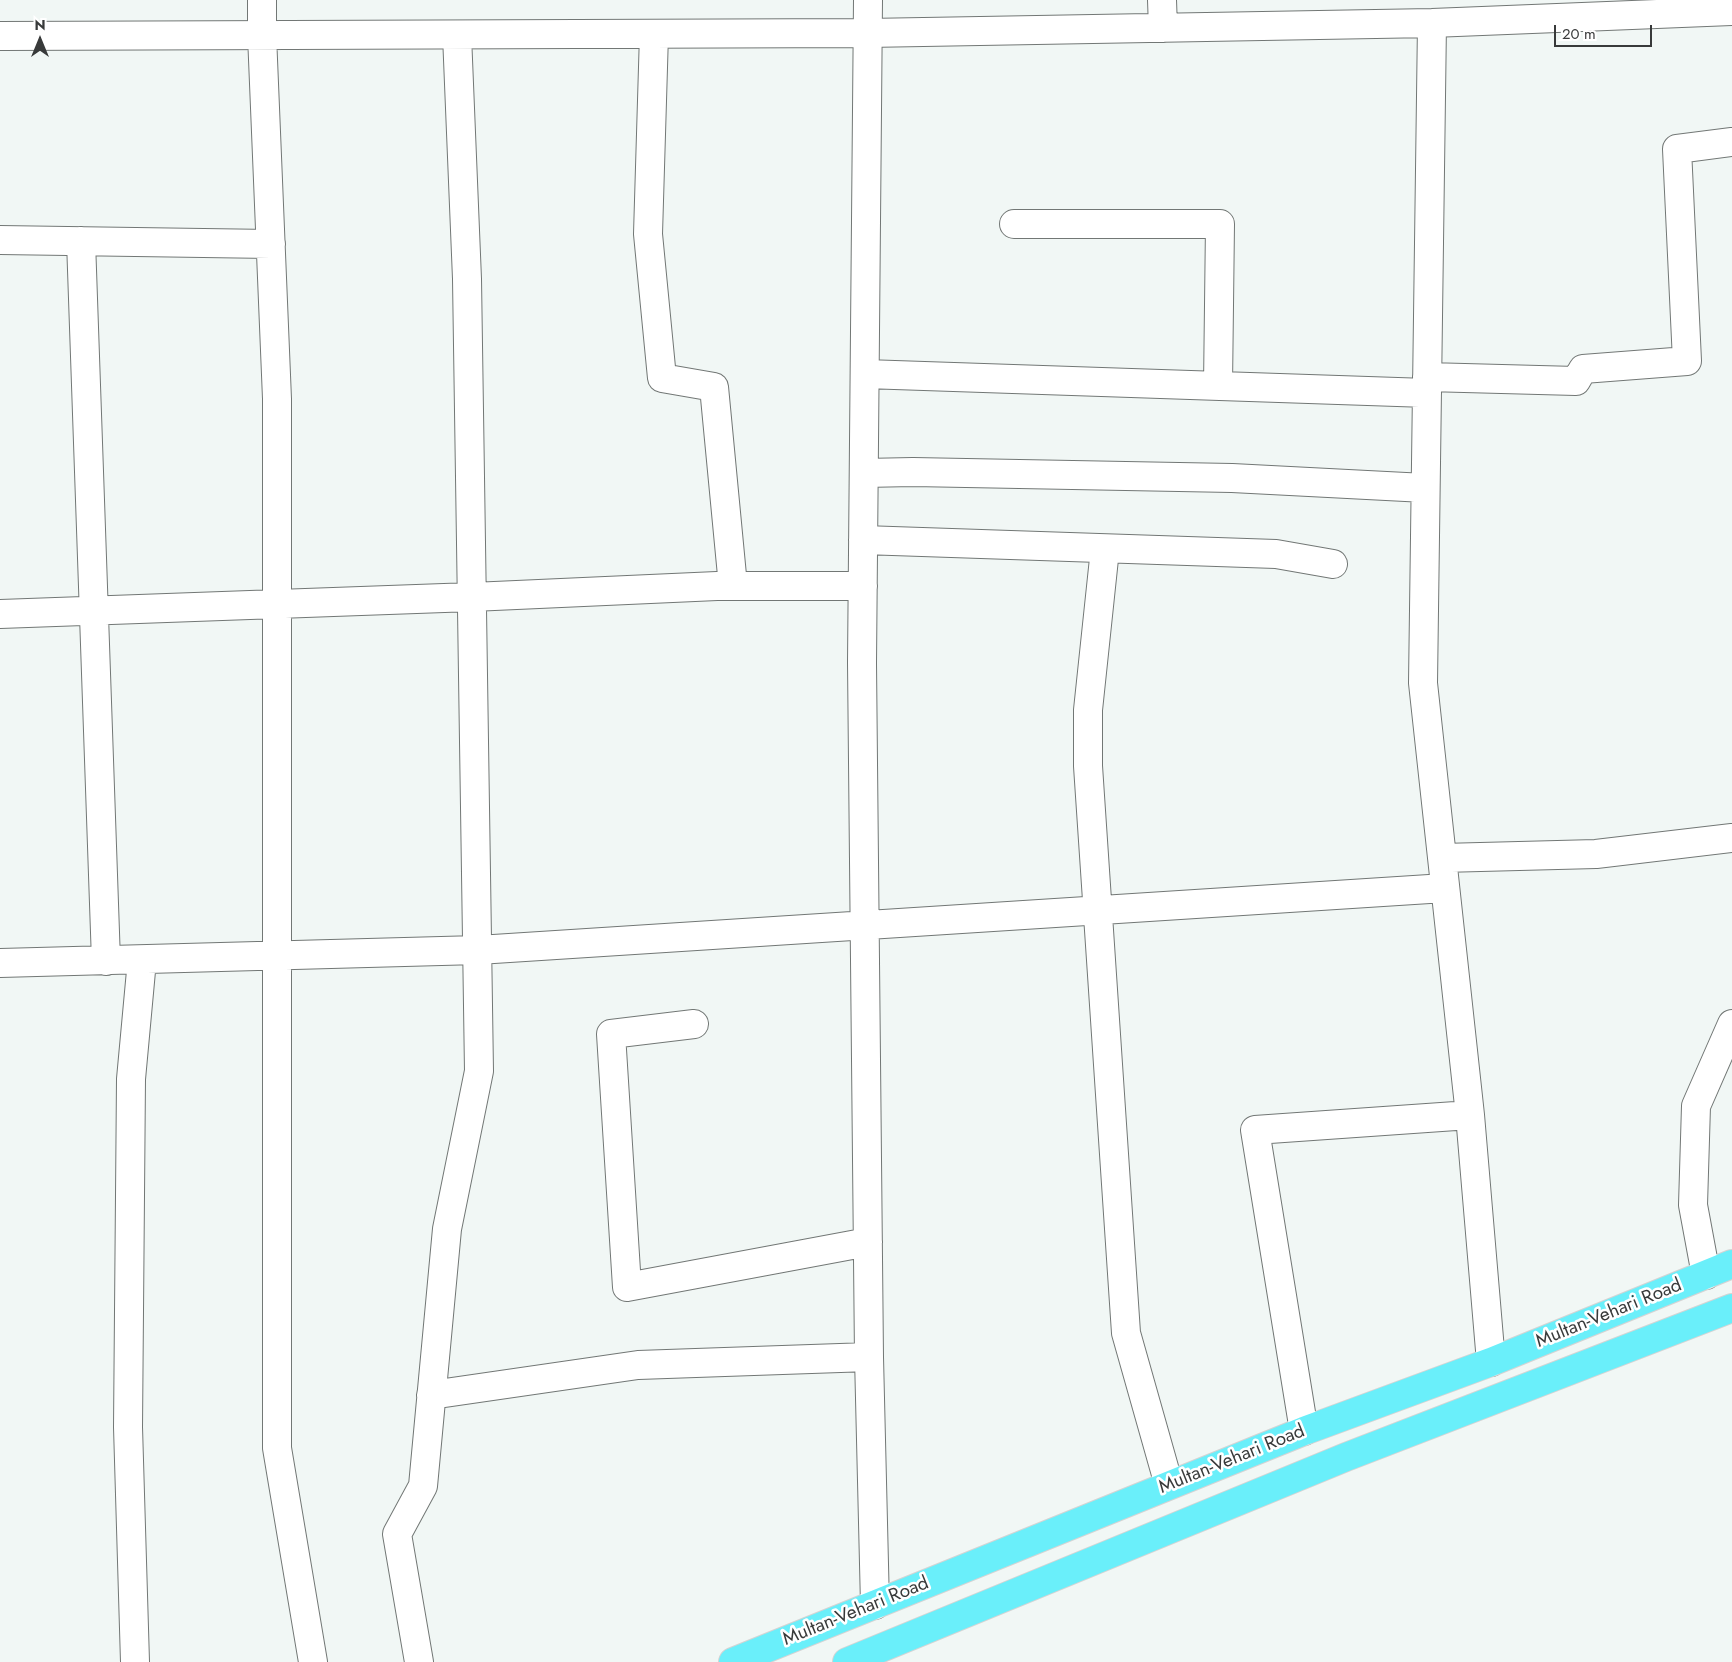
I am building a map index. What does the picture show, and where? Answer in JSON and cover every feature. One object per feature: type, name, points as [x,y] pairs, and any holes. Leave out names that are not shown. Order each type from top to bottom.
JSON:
[{"type":"highway","name":"Multan-Vehari Road","points":[[733,1662],[1304,1431],[1492,1362],[1732,1264]]},
{"type":"highway","name":"Multan-Vehari Road","points":[[847,1662],[1346,1457],[1732,1308]]},
{"type":"street","points":[[262,0],[277,399],[277,1448],[313,1662]]},
{"type":"street","points":[[868,0],[863,586],[869,1357],[875,1605]]},
{"type":"street","points":[[1162,0],[1163,28]]},
{"type":"street","points":[[0,36],[867,33],[1432,24],[1622,8],[1732,11]]},
{"type":"street","points":[[1432,24],[1422,683],[1470,1115],[1492,1362]]},
{"type":"street","points":[[654,34],[648,234],[662,378],[714,387],[733,586]]},
{"type":"street","points":[[419,1662],[397,1534],[423,1486],[447,1229],[480,1071],[467,279],[457,35]]},
{"type":"street","points":[[864,374],[1218,386],[1427,385],[1576,381],[1583,369],[1687,361],[1677,149],[1732,142]]},
{"type":"street","points":[[1014,224],[1220,224],[1218,386]]},
{"type":"street","points":[[0,240],[271,244]]},
{"type":"street","points":[[81,241],[106,961]]},
{"type":"street","points":[[864,473],[913,472],[1232,478],[1425,488]]},
{"type":"street","points":[[863,540],[1276,554],[1333,564]]},
{"type":"street","points":[[1104,549],[1088,710],[1088,766],[1126,1333],[1169,1485]]},
{"type":"street","points":[[0,614],[733,586],[863,586]]},
{"type":"street","points":[[1442,858],[1596,854],[1732,838]]},
{"type":"street","points":[[0,963],[478,950],[1445,888]]},
{"type":"street","points":[[134,1662],[128,1427],[131,1079],[142,960]]},
{"type":"street","points":[[694,1024],[611,1034],[627,1287],[868,1242]]},
{"type":"street","points":[[1706,1275],[1693,1205],[1696,1106],[1732,1024]]},
{"type":"street","points":[[1304,1431],[1255,1130],[1470,1115]]},
{"type":"street","points":[[431,1395],[638,1365],[869,1357]]}]
